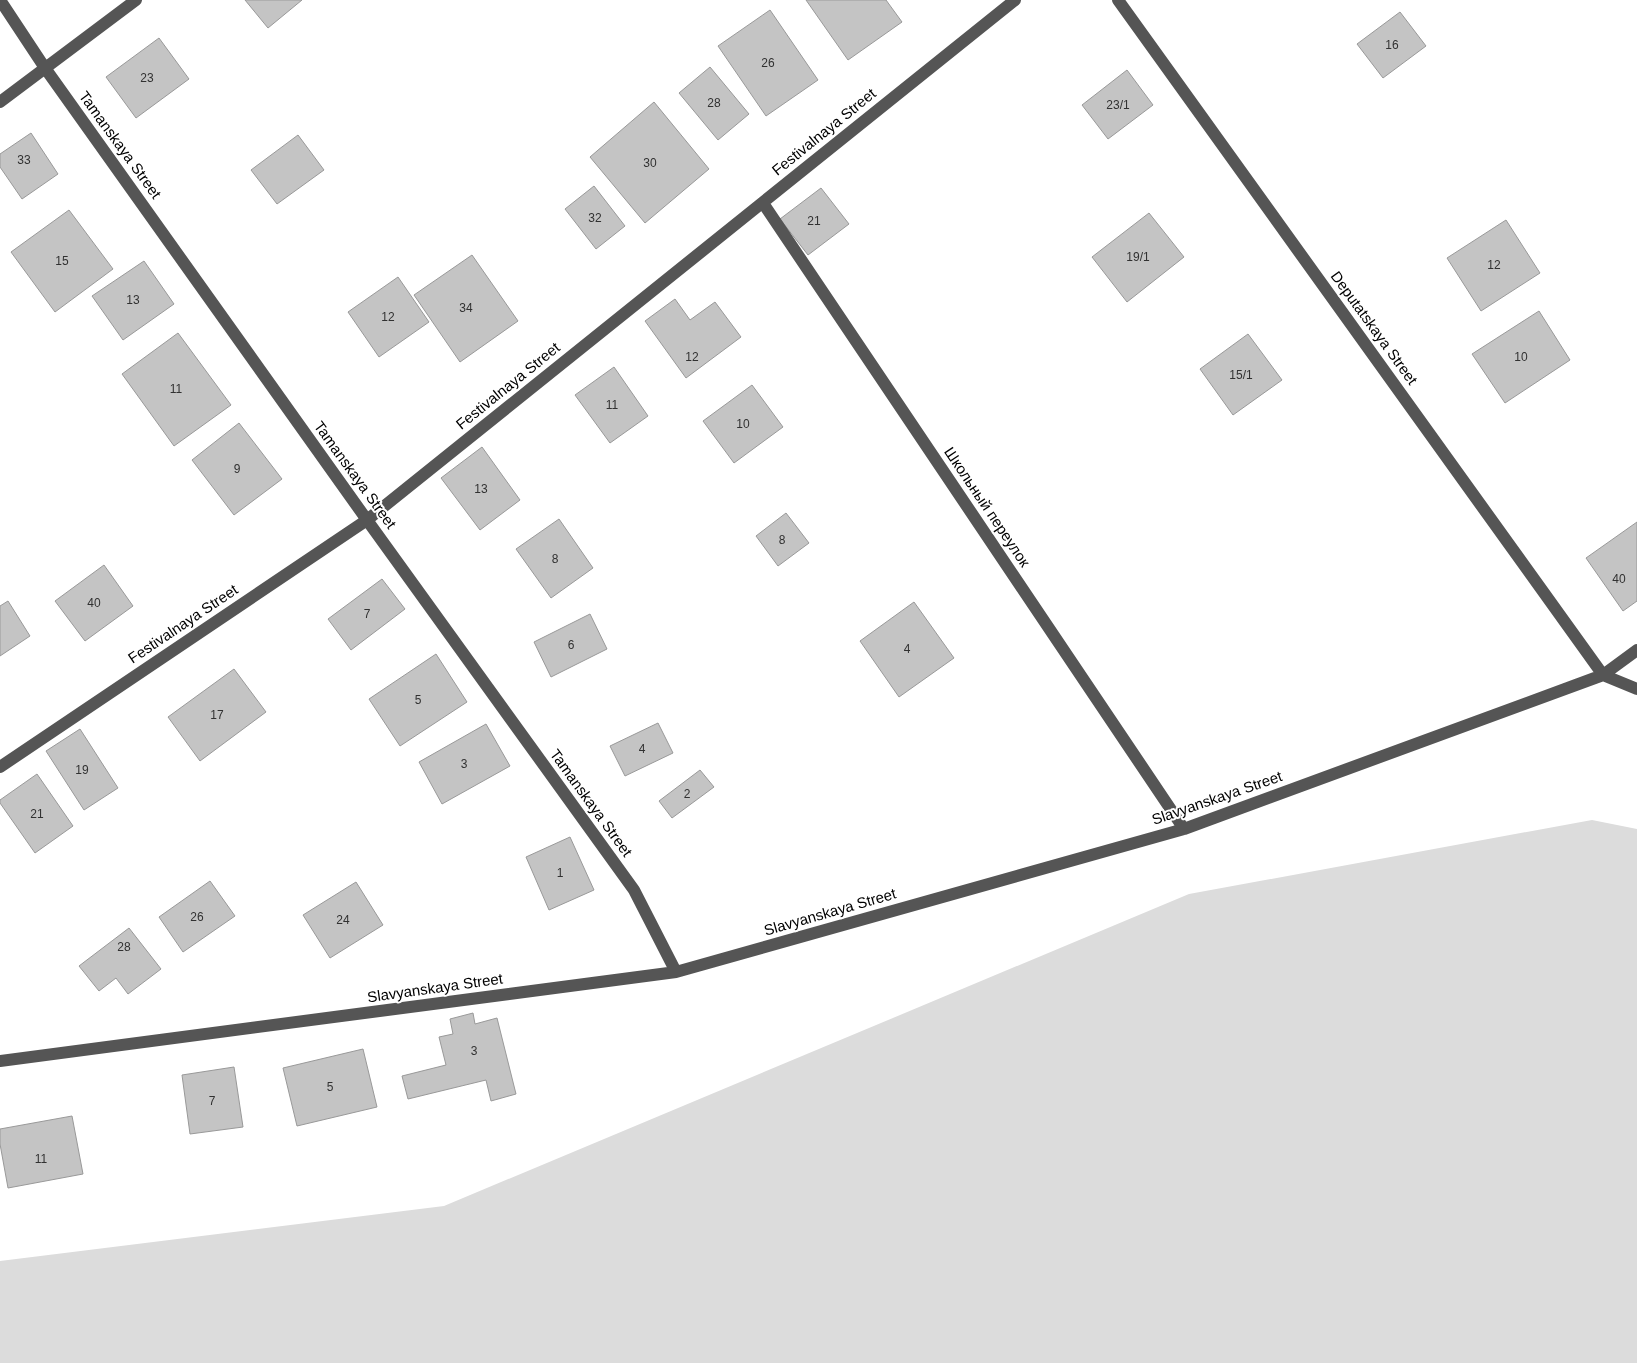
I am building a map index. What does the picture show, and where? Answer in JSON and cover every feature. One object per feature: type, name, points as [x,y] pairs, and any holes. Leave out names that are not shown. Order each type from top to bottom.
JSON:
[{"type":"street","name":"Tamanskaya Street","points":[[0,0],[45,68],[367,520],[634,890],[676,972]]},
{"type":"street","points":[[0,102],[136,0]]},
{"type":"street","name":"Festivalnaya Street","points":[[0,767],[367,520],[1015,0]]},
{"type":"street","name":"Deputatskaya Street","points":[[1118,0],[1603,675]]},
{"type":"street","name":"Школьный переулок","points":[[763,203],[1184,829]]},
{"type":"street","name":"Slavyanskaya Street","points":[[0,1061],[676,972],[1184,829],[1603,675],[1637,650]]},
{"type":"street","points":[[1603,675],[1637,689]]},
{"type":"shaded area","points":[[1592,820],[1637,829],[1637,1363],[0,1363],[0,1261],[444,1206],[1189,894]]},
{"type":"building","points":[[245,0],[302,0],[268,28]]},
{"type":"building","points":[[806,0],[886,0],[902,22],[848,60]]},
{"type":"building","points":[[770,10],[818,80],[766,116],[718,46]]},
{"type":"building","points":[[1400,12],[1426,46],[1383,78],[1357,44]]},
{"type":"building","points":[[159,38],[189,79],[136,118],[106,77]]},
{"type":"building","points":[[710,67],[749,114],[718,140],[679,93]]},
{"type":"building","points":[[1127,70],[1153,105],[1108,139],[1082,105]]},
{"type":"building","points":[[654,102],[709,169],[645,223],[590,157]]},
{"type":"building","points":[[31,133],[58,174],[22,199],[0,167],[0,154]]},
{"type":"building","points":[[298,135],[324,170],[277,204],[251,170]]},
{"type":"building","points":[[594,186],[625,226],[596,249],[565,209]]},
{"type":"building","points":[[821,188],[849,224],[808,255],[780,219]]},
{"type":"building","points":[[69,210],[113,269],[55,312],[11,252]]},
{"type":"building","points":[[1149,213],[1184,257],[1127,302],[1092,257]]},
{"type":"building","points":[[1506,220],[1540,273],[1481,311],[1447,258]]},
{"type":"building","points":[[472,255],[518,321],[460,362],[414,295]]},
{"type":"building","points":[[144,261],[174,304],[123,340],[92,296]]},
{"type":"building","points":[[398,277],[429,322],[379,357],[348,312]]},
{"type":"building","points":[[675,299],[690,320],[715,302],[741,337],[686,378],[645,321]]},
{"type":"building","points":[[1539,311],[1570,360],[1505,403],[1472,354]]},
{"type":"building","points":[[178,333],[231,405],[174,446],[122,374]]},
{"type":"building","points":[[1248,334],[1282,380],[1233,415],[1200,369]]},
{"type":"building","points":[[614,367],[648,416],[610,443],[575,395]]},
{"type":"building","points":[[752,385],[783,427],[734,463],[703,421]]},
{"type":"building","points":[[239,423],[282,479],[234,515],[192,460]]},
{"type":"building","points":[[482,447],[520,500],[480,530],[441,478]]},
{"type":"building","points":[[786,513],[809,543],[778,566],[756,536]]},
{"type":"building","points":[[559,519],[593,568],[551,598],[516,549]]},
{"type":"building","points":[[1637,522],[1637,601],[1623,611],[1586,558]]},
{"type":"building","points":[[104,565],[133,606],[85,641],[55,601]]},
{"type":"building","points":[[382,579],[405,609],[351,650],[328,619]]},
{"type":"building","points":[[8,601],[30,636],[0,656],[0,606]]},
{"type":"building","points":[[914,602],[954,658],[899,697],[860,641]]},
{"type":"building","points":[[590,614],[607,649],[551,677],[534,642]]},
{"type":"building","points":[[436,654],[467,702],[400,746],[369,699]]},
{"type":"building","points":[[234,669],[266,712],[200,761],[168,717]]},
{"type":"building","points":[[658,723],[673,753],[625,776],[610,746]]},
{"type":"building","points":[[486,724],[510,766],[442,804],[419,762]]},
{"type":"building","points":[[80,729],[118,788],[84,810],[46,751]]},
{"type":"building","points":[[700,770],[714,787],[672,818],[659,801]]},
{"type":"building","points":[[37,774],[73,826],[35,853],[0,803],[0,800]]},
{"type":"building","points":[[570,837],[594,890],[549,910],[526,857]]},
{"type":"building","points":[[210,881],[235,916],[183,952],[159,917]]},
{"type":"building","points":[[356,882],[383,925],[330,958],[303,915]]},
{"type":"building","points":[[129,928],[161,969],[128,994],[116,978],[99,991],[79,966]]},
{"type":"building","points":[[473,1013],[475,1024],[497,1018],[516,1094],[491,1101],[486,1080],[408,1099],[402,1076],[446,1065],[439,1037],[453,1034],[450,1019]]},
{"type":"building","points":[[363,1049],[377,1107],[297,1126],[283,1068]]},
{"type":"building","points":[[234,1067],[243,1127],[190,1134],[182,1075]]},
{"type":"building","points":[[72,1116],[83,1174],[8,1188],[0,1144],[0,1129]]}]
